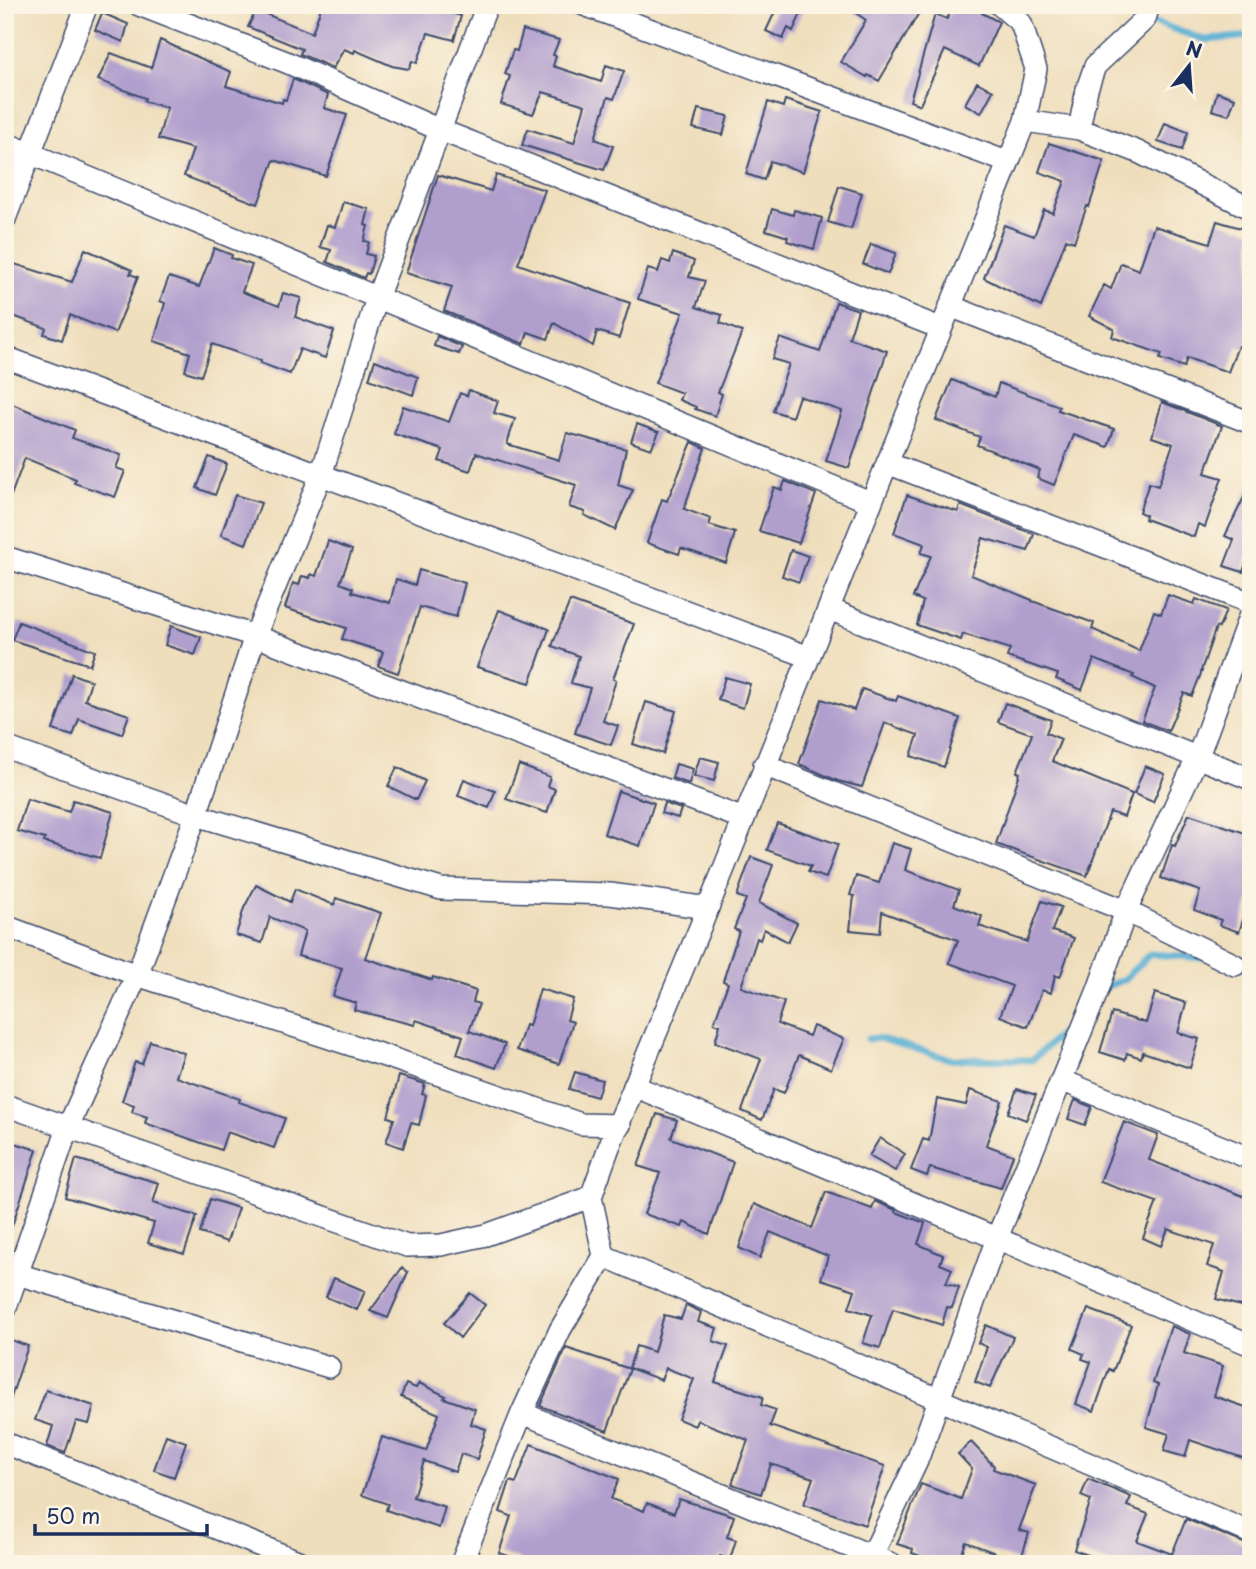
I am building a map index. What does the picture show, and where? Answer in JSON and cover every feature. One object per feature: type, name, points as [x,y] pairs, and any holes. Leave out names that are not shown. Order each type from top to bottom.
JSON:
[{"type":"street","points":[[5,219],[87,5]]},
{"type":"street","points":[[139,5],[286,62],[440,130],[940,327]]},
{"type":"street","points":[[5,1310],[12,1273],[68,1127],[137,975],[196,815],[255,636],[321,475],[377,298],[487,5]]},
{"type":"street","points":[[584,5],[1007,162]]},
{"type":"street","points":[[461,1564],[522,1413],[560,1330],[604,1256],[591,1197],[1025,121],[1035,69],[1021,23],[1000,5]]},
{"type":"street","points":[[1079,129],[1095,66],[1145,19],[1149,5]]},
{"type":"street","points":[[1025,121],[1079,129],[1138,152],[1251,209]]},
{"type":"street","points":[[5,143],[870,502]]},
{"type":"street","points":[[950,306],[1251,423]]},
{"type":"street","points":[[5,357],[809,657]]},
{"type":"street","points":[[887,463],[1251,603]]},
{"type":"street","points":[[5,557],[255,636],[744,818]]},
{"type":"street","points":[[828,609],[1251,779]]},
{"type":"street","points":[[870,1560],[917,1461],[997,1238],[1098,990],[1126,911],[1198,756],[1251,612]]},
{"type":"street","points":[[5,747],[196,815],[441,889],[610,894],[708,908]]},
{"type":"street","points":[[764,765],[1126,911],[1235,965]]},
{"type":"street","points":[[5,926],[137,975],[391,1058],[581,1124],[620,1125]]},
{"type":"street","points":[[1061,1080],[1251,1160]]},
{"type":"street","points":[[634,1086],[1251,1345]]},
{"type":"street","points":[[5,1105],[407,1246],[441,1245],[485,1235],[591,1197]]},
{"type":"street","points":[[604,1256],[1251,1533]]},
{"type":"street","points":[[12,1273],[329,1367]]},
{"type":"street","points":[[522,1413],[870,1560],[892,1564]]},
{"type":"street","points":[[5,1443],[305,1564]]},
{"type":"building","points":[[322,5],[426,5],[461,16],[454,40],[428,33],[417,63],[412,61],[409,69],[392,66],[355,50],[354,53],[344,49],[333,68],[300,54],[302,49],[248,27],[256,10],[312,33]]},
{"type":"building","points":[[778,5],[805,5],[793,31],[788,28],[783,39],[766,31]]},
{"type":"building","points":[[844,5],[900,5],[920,11],[879,81],[841,62],[866,20]]},
{"type":"building","points":[[954,5],[985,5],[982,13],[999,22],[979,66],[945,50],[920,105],[910,101],[935,14],[947,19]]},
{"type":"building","points":[[102,13],[128,24],[123,42],[95,30]]},
{"type":"building","points":[[523,30],[559,40],[553,55],[556,56],[553,66],[601,82],[606,65],[624,71],[614,99],[608,97],[595,139],[613,146],[604,170],[522,145],[528,129],[574,143],[585,105],[543,92],[533,114],[501,104],[510,76],[505,74],[513,50],[517,51]]},
{"type":"building","points":[[160,40],[231,72],[226,86],[282,103],[283,99],[286,100],[293,79],[328,95],[324,108],[347,115],[326,176],[274,160],[258,204],[184,176],[193,149],[158,139],[167,108],[144,101],[145,98],[98,80],[111,53],[151,68]]},
{"type":"building","points":[[977,82],[993,91],[981,113],[965,104]]},
{"type":"building","points":[[1217,92],[1235,98],[1229,115],[1212,110]]},
{"type":"building","points":[[785,100],[822,112],[803,172],[770,161],[764,180],[746,174],[768,102],[783,107]]},
{"type":"building","points":[[698,109],[728,116],[723,135],[693,128]]},
{"type":"building","points":[[1165,123],[1188,132],[1182,150],[1158,142]]},
{"type":"building","points":[[1049,143],[1104,161],[1074,242],[1066,239],[1041,307],[984,278],[1004,225],[1034,236],[1044,210],[1053,213],[1065,181],[1039,172]]},
{"type":"building","points":[[438,175],[491,191],[496,175],[545,190],[518,264],[630,303],[619,338],[597,331],[593,346],[554,323],[548,339],[528,332],[524,344],[444,311],[452,287],[406,273]]},
{"type":"building","points":[[839,186],[862,193],[851,229],[828,222]]},
{"type":"building","points":[[343,202],[369,209],[364,241],[369,242],[366,254],[374,256],[369,274],[366,273],[364,278],[327,262],[331,250],[320,247],[327,225],[335,227]]},
{"type":"building","points":[[772,209],[793,215],[794,210],[822,218],[814,249],[787,241],[788,237],[766,230]]},
{"type":"building","points":[[1217,221],[1251,231],[1251,351],[1238,346],[1228,372],[1187,358],[1184,367],[1160,359],[1162,354],[1112,337],[1114,329],[1089,316],[1104,285],[1111,289],[1121,263],[1139,270],[1154,226],[1210,243]]},
{"type":"building","points":[[871,244],[896,253],[888,274],[863,264]]},
{"type":"building","points":[[214,248],[232,255],[231,258],[252,265],[242,292],[279,306],[283,293],[301,298],[295,317],[334,331],[325,358],[300,349],[290,374],[212,344],[201,376],[185,371],[190,353],[154,341],[165,303],[160,301],[169,277],[199,287]]},
{"type":"building","points":[[85,249],[132,270],[130,274],[138,277],[115,333],[70,315],[62,340],[44,334],[46,328],[5,313],[5,261],[72,282]]},
{"type":"building","points":[[673,253],[694,261],[689,277],[705,281],[696,307],[722,315],[720,323],[742,332],[718,392],[722,394],[715,416],[679,400],[682,393],[655,383],[683,313],[638,299],[648,269],[658,272],[662,260],[670,263]]},
{"type":"building","points":[[836,302],[858,310],[849,338],[887,351],[849,468],[826,461],[842,411],[799,396],[792,417],[773,411],[789,364],[772,359],[780,338],[820,352]]},
{"type":"building","points":[[437,336],[462,347],[459,354],[434,346]]},
{"type":"building","points":[[375,360],[418,377],[413,395],[369,379]]},
{"type":"building","points":[[952,380],[995,397],[999,383],[1059,406],[1058,410],[1114,429],[1108,447],[1074,435],[1054,485],[1037,478],[1040,470],[977,445],[980,437],[936,420]]},
{"type":"building","points":[[469,390],[498,401],[494,413],[515,419],[507,444],[559,460],[567,433],[626,449],[618,485],[633,490],[615,530],[584,515],[585,512],[569,507],[576,485],[476,453],[470,471],[439,461],[443,450],[394,434],[403,406],[449,422],[460,393],[467,396]]},
{"type":"building","points":[[5,401],[75,430],[72,438],[121,455],[116,468],[125,471],[115,497],[74,483],[76,479],[25,458],[5,506]]},
{"type":"building","points":[[1162,402],[1222,426],[1205,473],[1222,478],[1205,527],[1198,524],[1194,537],[1145,519],[1146,515],[1139,512],[1149,483],[1158,486],[1173,444],[1152,437]]},
{"type":"building","points":[[637,424],[659,432],[651,449],[631,442]]},
{"type":"building","points":[[692,442],[705,448],[684,509],[711,519],[709,525],[735,533],[726,563],[681,548],[679,554],[647,543],[662,499],[667,501]]},
{"type":"building","points":[[209,457],[227,464],[215,495],[197,488]]},
{"type":"building","points":[[785,481],[816,494],[799,543],[759,531],[774,487],[782,490]]},
{"type":"building","points":[[1251,483],[1251,548],[1243,572],[1224,566],[1234,540],[1225,536]]},
{"type":"building","points":[[235,495],[261,503],[246,544],[221,535]]},
{"type":"building","points":[[907,495],[958,512],[960,505],[1034,534],[1028,551],[983,538],[971,575],[1094,623],[1092,629],[1139,651],[1154,611],[1161,614],[1168,595],[1194,604],[1196,599],[1226,610],[1219,628],[1216,627],[1192,696],[1184,693],[1168,731],[1142,721],[1155,688],[1132,677],[1134,675],[1094,659],[1082,690],[1056,679],[1058,674],[1007,657],[1010,649],[963,634],[961,640],[917,625],[923,601],[913,597],[931,556],[921,553],[924,544],[894,533]]},
{"type":"building","points":[[328,541],[352,550],[340,583],[353,588],[352,592],[390,603],[396,579],[415,585],[419,570],[465,583],[456,617],[420,607],[398,673],[378,666],[383,652],[342,639],[346,628],[285,608],[293,583],[299,585],[302,576],[316,576]]},
{"type":"building","points":[[791,550],[808,556],[799,582],[782,576]]},
{"type":"building","points":[[570,601],[634,624],[613,679],[616,680],[603,721],[618,726],[611,745],[575,733],[590,688],[571,683],[579,656],[552,646]]},
{"type":"building","points":[[499,610],[549,629],[530,683],[477,667]]},
{"type":"building","points":[[19,622],[95,651],[90,665],[12,640]]},
{"type":"building","points":[[171,626],[201,637],[195,655],[165,645]]},
{"type":"building","points":[[72,674],[91,681],[85,700],[129,715],[122,734],[79,719],[73,736],[53,730]]},
{"type":"building","points":[[725,677],[750,684],[743,708],[718,700]]},
{"type":"building","points":[[862,689],[896,701],[898,696],[960,718],[944,767],[911,756],[918,735],[885,723],[862,787],[838,781],[799,764],[822,699],[854,710]]},
{"type":"building","points":[[646,702],[676,711],[663,754],[633,744]]},
{"type":"building","points":[[1005,703],[1051,720],[1046,733],[1061,739],[1052,761],[1132,794],[1124,817],[1110,812],[1087,876],[996,844],[1020,773],[1017,772],[1032,734],[998,722]]},
{"type":"building","points":[[700,757],[719,762],[714,781],[694,776]]},
{"type":"building","points":[[676,764],[693,769],[689,784],[672,778]]},
{"type":"building","points":[[519,765],[550,777],[547,786],[555,789],[547,813],[506,799]]},
{"type":"building","points":[[1145,766],[1165,774],[1153,802],[1134,794]]},
{"type":"building","points":[[397,767],[425,781],[416,800],[388,786]]},
{"type":"building","points":[[464,779],[495,791],[489,808],[458,796]]},
{"type":"building","points":[[618,791],[654,803],[640,846],[604,834]]},
{"type":"building","points":[[27,799],[69,812],[73,800],[113,812],[100,858],[44,842],[45,839],[17,831]]},
{"type":"building","points":[[664,803],[681,809],[678,818],[661,813]]},
{"type":"building","points":[[1189,814],[1251,835],[1251,895],[1239,932],[1219,925],[1221,920],[1194,910],[1200,891],[1161,878],[1172,845],[1175,846]]},
{"type":"building","points":[[777,823],[838,844],[826,878],[808,872],[811,866],[767,850]]},
{"type":"building","points":[[892,843],[911,849],[905,870],[959,890],[954,905],[982,916],[979,926],[1027,942],[1042,901],[1061,907],[1052,931],[1074,938],[1060,977],[1055,975],[1051,993],[1042,990],[1028,1027],[1000,1016],[1012,986],[949,963],[958,940],[882,912],[880,933],[850,930],[854,896],[850,895],[856,876],[879,883]]},
{"type":"building","points":[[751,857],[773,865],[759,903],[797,923],[788,942],[764,929],[760,940],[757,938],[741,987],[784,1002],[777,1024],[809,1036],[813,1026],[844,1039],[831,1069],[799,1055],[784,1093],[774,1089],[762,1120],[742,1111],[761,1059],[715,1042],[720,1025],[714,1023],[728,983],[723,981],[739,931],[734,929],[746,899],[737,896]]},
{"type":"building","points":[[256,885],[290,902],[295,889],[334,905],[336,898],[381,913],[365,958],[476,991],[473,1002],[479,1004],[469,1031],[505,1044],[496,1068],[457,1054],[463,1036],[416,1020],[415,1025],[354,1010],[356,1003],[333,996],[342,968],[298,956],[305,931],[270,917],[262,943],[236,935],[244,908]]},
{"type":"building","points":[[540,989],[573,999],[567,1020],[573,1022],[559,1064],[517,1050],[525,1025],[529,1026]]},
{"type":"building","points":[[1155,993],[1186,1003],[1178,1033],[1199,1039],[1190,1068],[1143,1052],[1141,1058],[1127,1053],[1125,1060],[1100,1052],[1112,1013],[1146,1023]]},
{"type":"building","points":[[150,1041],[184,1053],[176,1077],[285,1118],[274,1148],[227,1132],[221,1150],[145,1123],[147,1117],[132,1112],[134,1105],[122,1101],[135,1062],[142,1064]]},
{"type":"building","points":[[575,1072],[602,1080],[597,1097],[569,1089]]},
{"type":"building","points":[[399,1076],[425,1084],[422,1094],[426,1095],[419,1125],[411,1123],[403,1148],[386,1142],[394,1119],[388,1117]]},
{"type":"building","points":[[1017,1089],[1036,1095],[1026,1120],[1008,1113]]},
{"type":"building","points":[[970,1090],[1002,1101],[986,1145],[1013,1155],[1001,1188],[930,1168],[927,1176],[911,1170],[923,1139],[929,1141],[937,1099],[966,1105]]},
{"type":"building","points":[[1075,1100],[1092,1107],[1085,1125],[1068,1119]]},
{"type":"building","points":[[657,1114],[677,1120],[671,1138],[733,1162],[709,1234],[684,1222],[682,1227],[644,1214],[660,1173],[638,1166]]},
{"type":"building","points":[[1124,1122],[1158,1135],[1149,1160],[1251,1199],[1251,1309],[1216,1299],[1224,1272],[1207,1266],[1214,1245],[1168,1229],[1161,1246],[1143,1238],[1157,1202],[1100,1182]]},
{"type":"building","points":[[880,1138],[905,1154],[895,1171],[869,1156]]},
{"type":"building","points":[[15,1143],[37,1150],[8,1238],[5,1237],[5,1171]]},
{"type":"building","points":[[76,1159],[159,1183],[153,1203],[197,1216],[184,1254],[148,1243],[154,1223],[65,1197]]},
{"type":"building","points":[[826,1192],[872,1209],[875,1201],[925,1223],[918,1244],[943,1255],[940,1264],[952,1269],[946,1283],[959,1287],[952,1308],[947,1307],[942,1325],[893,1309],[880,1348],[863,1343],[872,1315],[849,1308],[855,1290],[821,1279],[828,1256],[770,1232],[760,1258],[739,1248],[754,1204],[812,1228]]},
{"type":"building","points":[[210,1199],[238,1208],[227,1242],[200,1233]]},
{"type":"building","points":[[402,1268],[408,1272],[388,1318],[370,1311]]},
{"type":"building","points":[[334,1278],[365,1291],[357,1310],[326,1297]]},
{"type":"building","points":[[470,1293],[485,1305],[460,1338],[444,1323]]},
{"type":"building","points":[[686,1305],[701,1312],[698,1322],[717,1328],[713,1341],[728,1346],[715,1382],[763,1397],[761,1405],[776,1410],[770,1426],[885,1466],[865,1525],[804,1504],[813,1478],[771,1464],[761,1494],[732,1484],[748,1440],[697,1420],[695,1426],[678,1419],[694,1379],[666,1368],[661,1380],[629,1368],[636,1346],[654,1352],[664,1315],[681,1319]]},
{"type":"building","points":[[1088,1309],[1131,1325],[1113,1371],[1109,1369],[1094,1411],[1076,1404],[1091,1362],[1082,1359],[1084,1354],[1072,1349]]},
{"type":"building","points":[[986,1325],[1013,1337],[990,1388],[975,1382],[987,1347],[978,1343]]},
{"type":"building","points":[[1171,1326],[1190,1334],[1184,1353],[1223,1366],[1214,1396],[1251,1409],[1251,1445],[1246,1459],[1190,1440],[1185,1457],[1164,1451],[1169,1434],[1146,1427],[1158,1385],[1153,1383]]},
{"type":"building","points":[[11,1340],[28,1346],[9,1403],[5,1402],[5,1357]]},
{"type":"building","points":[[566,1348],[630,1369],[607,1431],[540,1406]]},
{"type":"building","points":[[419,1383],[446,1396],[444,1398],[475,1409],[471,1424],[486,1429],[477,1459],[461,1454],[455,1472],[424,1461],[413,1497],[445,1507],[439,1528],[386,1510],[388,1504],[362,1495],[382,1437],[426,1451],[439,1414],[401,1397],[406,1384],[416,1388]]},
{"type":"building","points":[[46,1390],[94,1406],[89,1424],[76,1421],[65,1453],[47,1446],[53,1426],[35,1420]]},
{"type":"building","points":[[166,1435],[186,1442],[174,1477],[154,1470]]},
{"type":"building","points":[[971,1442],[994,1466],[993,1469],[1036,1485],[1019,1530],[1029,1533],[1020,1562],[966,1542],[958,1564],[942,1564],[912,1553],[913,1549],[897,1544],[921,1484],[961,1499],[972,1469],[958,1454]]},
{"type":"building","points":[[531,1444],[619,1479],[611,1499],[644,1511],[647,1503],[674,1513],[679,1499],[734,1516],[727,1537],[736,1540],[730,1559],[720,1556],[719,1564],[533,1564],[499,1553],[511,1516],[500,1512],[510,1481],[516,1483]]},
{"type":"building","points":[[1088,1479],[1131,1497],[1127,1506],[1148,1514],[1137,1541],[1172,1554],[1186,1519],[1251,1546],[1245,1564],[1113,1564],[1074,1550],[1091,1500],[1081,1496]]},
{"type":"waterway","points":[[1115,5],[1145,19],[1205,40],[1251,36]]},
{"type":"waterway","points":[[1102,988],[1123,980],[1150,954],[1204,958]]},
{"type":"waterway","points":[[1236,965],[1251,969]]},
{"type":"waterway","points":[[868,1039],[878,1038],[950,1059],[1032,1060],[1061,1034],[1078,1034]]}]
